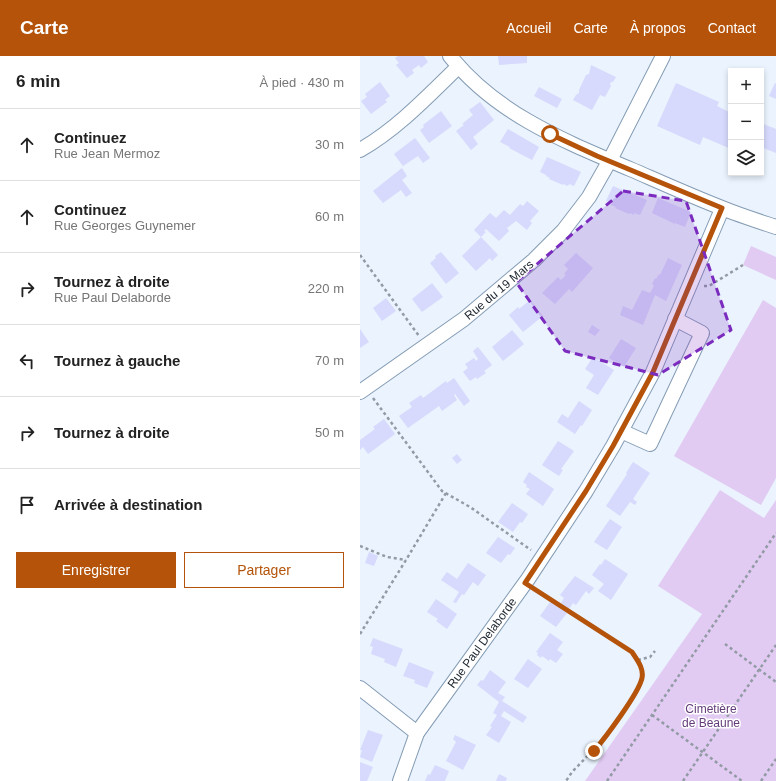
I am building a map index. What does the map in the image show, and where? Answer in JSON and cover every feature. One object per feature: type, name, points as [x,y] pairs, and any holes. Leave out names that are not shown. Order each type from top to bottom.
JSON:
[{"type":"street","name":"Rue du 19 Mars","points":[[363,390],[476,309],[534,260],[563,232],[589,197],[610,160],[663,56]]},
{"type":"street","points":[[360,150],[408,115],[454,61],[497,101],[522,118],[550,134],[722,208],[776,227]]},
{"type":"street","name":"Rue Paul Delaborde","points":[[400,781],[417,733],[525,583],[586,491],[621,431],[653,372],[722,208]]},
{"type":"street","points":[[621,431],[650,444],[702,333],[676,319]]},
{"type":"street","points":[[360,688],[417,733]]},
{"type":"path","points":[[360,255],[426,346]]},
{"type":"path","points":[[690,286],[709,286],[743,265]]},
{"type":"path","points":[[363,390],[442,491],[470,507],[541,557]]},
{"type":"path","points":[[360,634],[446,493]]},
{"type":"path","points":[[608,781],[776,532]]},
{"type":"path","points":[[360,546],[387,557],[406,560]]},
{"type":"path","points":[[525,583],[632,652],[642,668],[642,677],[638,688],[603,740],[572,772],[566,781]]},
{"type":"path","points":[[726,644],[776,682]]},
{"type":"path","points":[[683,781],[776,645]]},
{"type":"path","points":[[638,660],[650,657],[655,651]]},
{"type":"path","points":[[652,715],[742,781]]},
{"type":"path","points":[[761,781],[776,759]]},
{"type":"highlighted area","points":[[623,191],[686,201],[731,330],[658,375],[565,351],[516,282]]},
{"type":"green space","points":[[751,246],[776,257],[776,280],[743,265]]},
{"type":"green space","points":[[763,300],[776,308],[776,478],[761,505],[674,456]]},
{"type":"green space","name":"Cimetière de Beaune","points":[[720,490],[764,518],[776,500],[776,781],[585,781],[702,614],[658,586]]},
{"type":"building","points":[[398,56],[424,56],[428,62],[421,68],[419,65],[412,70],[414,73],[407,78],[396,65],[399,63],[395,58]]},
{"type":"building","points":[[498,56],[527,56],[527,63],[499,65]]},
{"type":"building","points":[[591,65],[616,77],[613,82],[611,82],[611,86],[605,97],[600,95],[592,110],[573,100],[579,93],[586,75],[589,74]]},
{"type":"building","points":[[380,82],[390,96],[385,100],[387,102],[371,114],[361,101],[367,97],[365,94]]},
{"type":"building","points":[[676,83],[719,102],[717,106],[728,112],[728,148],[703,137],[700,145],[657,126]]},
{"type":"building","points":[[775,83],[776,84],[776,99],[769,96]]},
{"type":"building","points":[[539,87],[562,99],[557,108],[534,96]]},
{"type":"building","points":[[480,102],[494,120],[473,137],[478,144],[471,150],[456,131],[473,115],[469,110]]},
{"type":"building","points":[[441,111],[452,126],[429,143],[420,130],[424,127],[423,125]]},
{"type":"building","points":[[764,124],[776,129],[776,153],[764,148]]},
{"type":"building","points":[[508,129],[539,147],[532,160],[500,142]]},
{"type":"building","points":[[415,138],[430,158],[423,163],[418,156],[403,166],[394,154]]},
{"type":"building","points":[[547,157],[581,172],[574,186],[569,184],[568,186],[563,185],[549,179],[550,178],[540,172]]},
{"type":"building","points":[[402,168],[407,176],[402,180],[412,193],[406,197],[401,190],[383,203],[373,191]]},
{"type":"building","points":[[613,186],[647,200],[640,215],[634,213],[634,215],[629,214],[615,208],[616,207],[611,205],[612,203],[606,201]]},
{"type":"building","points":[[658,198],[691,212],[685,227],[652,213]]},
{"type":"building","points":[[527,201],[539,211],[530,221],[532,223],[527,230],[516,221],[507,228],[509,231],[499,241],[486,229],[484,231],[486,232],[481,237],[474,230],[490,213],[496,218],[504,210],[510,215],[520,204],[523,206]]},
{"type":"building","points":[[481,237],[498,255],[492,261],[490,258],[476,271],[462,256]]},
{"type":"building","points":[[441,252],[459,273],[446,284],[430,263],[436,258],[435,256]]},
{"type":"building","points":[[576,253],[593,268],[572,292],[569,289],[555,304],[542,293],[558,277],[561,280],[566,275],[564,274],[568,269],[564,265]]},
{"type":"building","points":[[668,258],[682,265],[666,301],[655,295],[643,325],[620,315],[623,306],[632,310],[642,290],[650,293],[654,286],[652,284],[655,278],[656,279],[659,274],[660,275]]},
{"type":"building","points":[[432,283],[443,297],[422,312],[412,299]]},
{"type":"building","points":[[386,298],[396,311],[382,321],[373,308]]},
{"type":"building","points":[[530,300],[543,316],[523,332],[509,315],[518,307],[519,309]]},
{"type":"building","points":[[592,325],[600,330],[595,336],[588,332]]},
{"type":"building","points":[[360,329],[369,342],[360,348]]},
{"type":"building","points":[[512,330],[524,344],[503,361],[492,347]]},
{"type":"building","points":[[621,339],[636,348],[624,367],[609,358]]},
{"type":"building","points":[[478,347],[492,365],[484,371],[486,373],[477,379],[476,377],[470,381],[463,372],[468,368],[465,364],[474,358],[476,361],[478,359],[473,351]]},
{"type":"building","points":[[593,357],[614,370],[598,395],[586,388],[594,375],[585,369]]},
{"type":"building","points":[[454,378],[470,401],[464,406],[455,394],[454,395],[457,400],[442,411],[439,406],[408,428],[399,416],[412,407],[409,403],[421,395],[423,398],[446,381],[447,383]]},
{"type":"building","points":[[579,401],[592,410],[575,434],[557,422],[562,414],[568,418]]},
{"type":"building","points":[[384,419],[395,434],[368,454],[363,447],[360,450],[360,440],[375,429],[373,427]]},
{"type":"building","points":[[558,441],[574,451],[561,469],[563,470],[559,476],[542,465]]},
{"type":"building","points":[[457,454],[462,460],[457,464],[452,458]]},
{"type":"building","points":[[633,462],[650,473],[633,499],[637,502],[635,505],[630,502],[620,516],[606,506]]},
{"type":"building","points":[[529,472],[554,489],[543,506],[526,494],[530,489],[526,487],[527,485],[523,482]]},
{"type":"building","points":[[512,503],[528,514],[513,532],[498,522]]},
{"type":"building","points":[[610,519],[622,527],[607,550],[594,542]]},
{"type":"building","points":[[498,537],[515,548],[501,563],[486,553]]},
{"type":"building","points":[[369,552],[378,556],[374,566],[365,563]]},
{"type":"building","points":[[605,559],[628,574],[611,600],[598,591],[604,584],[592,575]]},
{"type":"building","points":[[468,563],[486,575],[478,586],[473,582],[456,603],[453,602],[459,592],[441,580],[447,572],[457,579]]},
{"type":"building","points":[[575,576],[594,588],[589,594],[586,591],[576,605],[573,603],[569,609],[561,603],[564,598],[560,595]]},
{"type":"building","points":[[436,599],[457,614],[447,629],[436,621],[438,619],[427,612]]},
{"type":"building","points":[[550,602],[567,613],[556,627],[540,616]]},
{"type":"building","points":[[550,633],[563,642],[557,650],[563,654],[556,663],[550,659],[549,661],[542,656],[541,658],[536,652]]},
{"type":"building","points":[[373,638],[403,649],[396,667],[384,662],[385,659],[371,654],[373,647],[370,646]]},
{"type":"building","points":[[528,659],[542,669],[528,688],[514,679]]},
{"type":"building","points":[[409,662],[434,672],[427,688],[414,683],[415,680],[403,676]]},
{"type":"building","points":[[490,670],[506,682],[498,693],[505,697],[502,701],[527,717],[523,723],[504,711],[501,716],[511,722],[499,743],[486,735],[492,727],[490,726],[497,715],[493,713],[499,702],[477,685],[481,680],[483,681]]},
{"type":"building","points":[[368,730],[383,735],[372,762],[360,757],[362,750],[360,750]]},
{"type":"building","points":[[455,735],[476,745],[463,770],[446,761],[456,742],[453,739]]},
{"type":"building","points":[[360,762],[373,767],[367,781],[360,781]]},
{"type":"building","points":[[435,765],[449,771],[445,781],[425,781],[428,774],[430,775]]},
{"type":"building","points":[[499,774],[507,778],[506,781],[496,781]]},
{"type":"route","points":[[550,134],[597,156],[610,160],[722,208],[653,372],[613,446],[586,491],[525,583],[632,652],[642,668],[642,677],[638,688],[594,751]]}]
